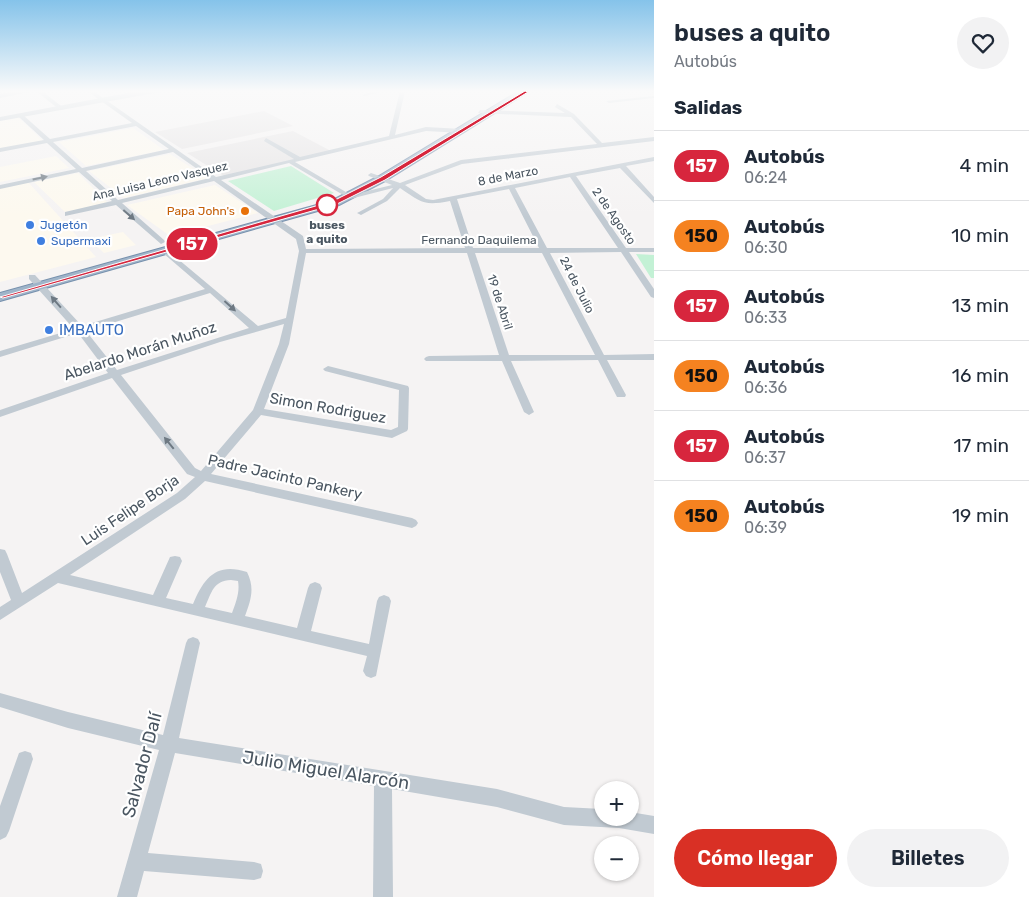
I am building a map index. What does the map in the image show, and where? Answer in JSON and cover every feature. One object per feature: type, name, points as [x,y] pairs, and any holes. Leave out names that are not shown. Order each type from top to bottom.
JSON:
[{"type":"highway","points":[[345,194],[371,175],[438,133]]},
{"type":"highway","points":[[0,285],[36,281],[269,218],[345,194],[383,178],[459,133]]},
{"type":"highway","points":[[0,297],[36,281]]},
{"type":"street","points":[[40,133],[256,329]]},
{"type":"street","points":[[0,150],[95,133]]},
{"type":"street","points":[[150,133],[300,238],[303,251]]},
{"type":"street","points":[[391,138],[392,133]]},
{"type":"street","name":"Ana Luisa Leoro Vasquez","points":[[68,214],[411,133]]},
{"type":"street","points":[[589,133],[600,144]]},
{"type":"street","points":[[291,162],[345,194],[400,185],[461,162],[654,139]]},
{"type":"street","points":[[266,140],[301,160]]},
{"type":"street","points":[[0,187],[174,150]]},
{"type":"street","name":"8 de Marzo","points":[[371,175],[400,185],[424,201],[433,202],[654,159]]},
{"type":"street","points":[[621,165],[654,201]]},
{"type":"street","name":"2 de Agosto","points":[[572,175],[654,295]]},
{"type":"street","points":[[361,213],[385,200],[400,185]]},
{"type":"street","name":"24 de Julio","points":[[511,187],[620,395]]},
{"type":"street","name":"19 de Abril","points":[[453,198],[505,358],[529,412]]},
{"type":"street","name":"Fernando Daquilema","points":[[303,251],[654,250]]},
{"type":"street","name":"Luis Felipe Borja","points":[[0,614],[181,496],[203,476],[258,412],[284,344],[303,251]]},
{"type":"street","name":"Padre Jacinto Pankery","points":[[36,281],[80,330],[191,471],[203,476],[412,523]]},
{"type":"street","points":[[0,354],[212,290]]},
{"type":"street","name":"Abelardo Morán Muñoz","points":[[0,414],[115,374],[290,320]]},
{"type":"street","points":[[429,359],[654,357]]},
{"type":"street","name":"Simon Rodriguez","points":[[258,412],[392,434],[400,432],[404,426],[404,388],[328,369]]},
{"type":"street","points":[[0,554],[18,601]]},
{"type":"street","points":[[158,600],[176,561]]},
{"type":"street","points":[[197,610],[210,582],[216,576],[225,574],[242,576],[246,582],[246,589],[236,620]]},
{"type":"street","points":[[56,577],[375,652]]},
{"type":"street","points":[[302,636],[315,588]]},
{"type":"street","points":[[371,671],[384,600]]},
{"type":"street","name":"Salvador Dalí","points":[[127,897],[169,744],[194,643]]},
{"type":"street","name":"Julio Miguel Alarcón","points":[[0,700],[68,720],[169,744],[497,798],[564,816],[619,818],[654,824]]},
{"type":"street","points":[[0,831],[25,759]]},
{"type":"street","points":[[383,780],[383,897]]},
{"type":"street","points":[[136,861],[254,871]]},
{"type":"shaded area","points":[[0,133],[35,133],[43,141],[0,149]]},
{"type":"shaded area","points":[[107,133],[140,133],[164,150],[86,166],[59,142]]},
{"type":"shaded area","points":[[156,133],[260,133],[182,149]]},
{"type":"shaded area","points":[[284,133],[297,133],[331,151],[224,176],[187,153]]},
{"type":"shaded area","points":[[170,154],[208,178],[124,198],[89,171]]},
{"type":"shaded area","points":[[56,156],[69,168],[0,182],[0,167]]},
{"type":"shaded area","points":[[78,173],[108,203],[65,212],[34,182]]},
{"type":"shaded area","points":[[28,182],[96,257],[0,282],[0,188]]},
{"type":"shaded area","points":[[215,185],[258,213],[170,236],[127,205]]},
{"type":"shaded area","name":"Supermaxi","points":[[123,232],[136,245],[104,253],[89,239]]},
{"type":"green space","points":[[291,166],[334,193],[274,211],[228,181]]},
{"type":"green space","points":[[636,254],[654,255],[654,278],[651,278]]},
{"type":"bus line","name":"157","points":[[0,297],[335,203],[350,197],[458,133]]},
{"type":"place","name":"buses a quito","points":[[327,205]]},
{"type":"place","name":"Papa John's","points":[[245,211]]},
{"type":"place","name":"Jugetón","points":[[30,225]]},
{"type":"place","name":"Supermaxi","points":[[41,241]]},
{"type":"place","name":"IMBAUTO","points":[[49,330]]}]
